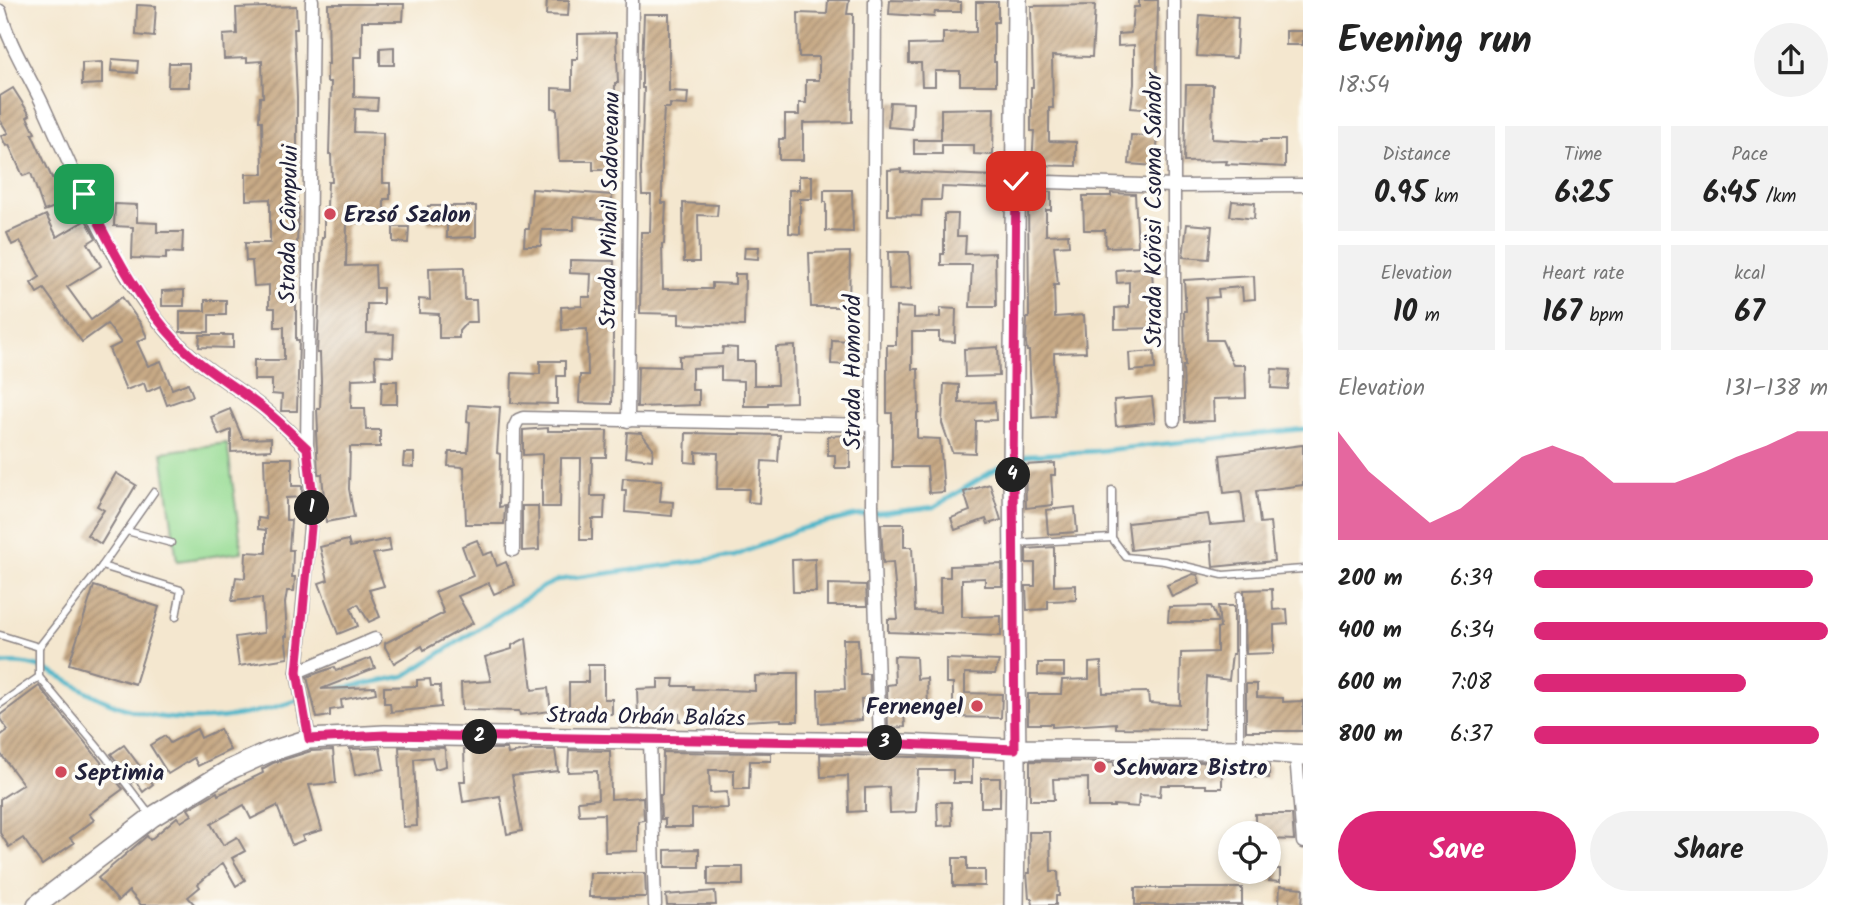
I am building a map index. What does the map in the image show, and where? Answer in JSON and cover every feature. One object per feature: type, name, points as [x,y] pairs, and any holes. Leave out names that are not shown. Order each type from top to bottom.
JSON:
[{"type":"main road","points":[[1014,905],[1013,448],[1017,0]]},
{"type":"main road","name":"Strada Orbán Balázs","points":[[37,905],[152,817],[229,770],[269,752],[309,739],[385,735],[880,743],[1015,749],[1240,750],[1299,755]]},
{"type":"street","name":"Strada Câmpului","points":[[309,739],[297,672],[312,517],[307,448],[312,0]]},
{"type":"street","name":"Strada Mihail Sadoveanu","points":[[628,421],[632,0]]},
{"type":"street","name":"Strada Homoród","points":[[874,0],[872,505],[880,743]]},
{"type":"street","name":"Strada Kőrösi Csoma Sándor","points":[[1174,0],[1174,420]]},
{"type":"street","points":[[0,11],[10,42],[84,194],[126,273],[154,316],[202,366],[258,404],[307,448]]},
{"type":"street","points":[[1016,181],[1174,186],[1303,185]]},
{"type":"street","points":[[513,550],[514,428],[518,420],[523,418],[873,425]]},
{"type":"street","points":[[297,672],[375,639]]},
{"type":"street","points":[[650,741],[655,905]]},
{"type":"street","points":[[1299,755],[1303,842]]},
{"type":"lane","points":[[1112,490],[1112,538],[1126,557],[1164,561],[1223,575],[1303,569]]},
{"type":"lane","points":[[152,817],[39,676],[38,660],[39,647],[102,566],[154,492]]},
{"type":"lane","points":[[127,531],[171,543]]},
{"type":"lane","points":[[1014,544],[1112,538]]},
{"type":"lane","points":[[102,566],[181,590],[176,617]]},
{"type":"lane","points":[[1240,595],[1240,750]]},
{"type":"lane","points":[[0,635],[39,647]]},
{"type":"lane","points":[[0,704],[39,676]]},
{"type":"green space","points":[[227,443],[242,552],[177,561],[162,452]]},
{"type":"building","points":[[547,0],[569,0],[568,16],[546,15]]},
{"type":"building","points":[[828,0],[849,0],[847,14],[853,14],[852,122],[803,123],[803,160],[779,160],[779,139],[785,139],[785,115],[799,115],[799,103],[806,103],[806,80],[819,80],[819,57],[799,57],[798,13],[827,14]]},
{"type":"building","points":[[890,0],[961,2],[961,12],[935,12],[934,17],[889,14]]},
{"type":"building","points":[[1139,0],[1158,0],[1156,110],[1131,108],[1134,45],[1118,46],[1118,34],[1131,33],[1134,7],[1139,7]]},
{"type":"building","points":[[976,2],[998,2],[998,22],[994,22],[996,85],[960,85],[960,71],[935,71],[935,86],[922,86],[921,63],[909,63],[909,45],[943,44],[943,33],[976,32]]},
{"type":"building","points":[[328,4],[404,4],[403,21],[362,21],[362,57],[354,57],[354,97],[378,98],[377,110],[355,109],[354,132],[383,133],[383,183],[390,183],[390,199],[384,199],[384,222],[347,223],[346,266],[375,265],[376,288],[383,288],[383,304],[367,304],[367,333],[394,334],[393,357],[375,356],[376,378],[352,379],[351,408],[365,408],[366,430],[380,430],[380,447],[350,447],[349,489],[354,517],[326,522],[322,474],[318,474],[316,431],[321,381],[320,353],[317,353],[322,238],[328,182],[332,182],[329,154],[331,82],[327,82]]},
{"type":"building","points":[[137,5],[156,6],[154,37],[136,35]]},
{"type":"building","points":[[1095,5],[1092,57],[1052,56],[1053,108],[1049,108],[1049,141],[1076,142],[1076,166],[1032,165],[1034,131],[1031,131],[1031,6]]},
{"type":"building","points":[[296,6],[295,161],[299,207],[296,260],[296,340],[299,340],[297,411],[281,411],[282,395],[272,394],[272,380],[254,380],[254,360],[284,360],[284,327],[275,327],[275,308],[269,308],[269,285],[254,286],[252,261],[246,261],[245,243],[270,243],[270,199],[246,200],[246,174],[263,174],[262,121],[259,121],[260,97],[263,97],[262,61],[247,62],[247,58],[224,59],[223,35],[237,34],[236,8]]},
{"type":"building","points":[[644,14],[669,14],[669,91],[688,92],[687,105],[670,104],[670,108],[664,108],[662,203],[666,203],[662,244],[663,289],[712,289],[712,283],[735,284],[735,274],[745,274],[744,326],[679,324],[679,314],[640,313],[641,232],[650,232],[651,195],[642,195],[641,170]]},
{"type":"building","points":[[1200,15],[1238,18],[1236,58],[1197,56]]},
{"type":"building","points":[[1286,31],[1303,31],[1303,45],[1286,45]]},
{"type":"building","points":[[616,33],[618,83],[615,83],[614,170],[593,170],[593,161],[559,161],[557,109],[552,108],[552,88],[572,89],[572,59],[578,59],[578,34]]},
{"type":"building","points":[[394,47],[394,65],[380,65],[380,48]]},
{"type":"building","points":[[112,59],[138,61],[137,73],[111,71]]},
{"type":"building","points":[[102,62],[102,84],[82,85],[82,63]]},
{"type":"building","points":[[169,63],[189,63],[189,87],[168,87]]},
{"type":"building","points":[[1186,85],[1213,85],[1212,139],[1261,142],[1285,140],[1285,167],[1226,164],[1227,161],[1184,162]]},
{"type":"building","points":[[13,88],[30,115],[27,117],[35,133],[32,134],[63,204],[44,211],[31,173],[23,176],[9,145],[6,146],[1,136],[8,133],[0,120],[0,96]]},
{"type":"building","points":[[890,102],[913,103],[912,129],[888,127]]},
{"type":"building","points":[[994,108],[993,155],[974,154],[974,145],[942,145],[942,154],[914,154],[914,140],[941,140],[941,109]]},
{"type":"building","points":[[1131,135],[1158,137],[1155,166],[1129,164]]},
{"type":"building","points":[[901,169],[901,172],[994,176],[993,189],[942,187],[941,200],[922,200],[921,216],[888,215],[888,170]]},
{"type":"building","points":[[799,176],[812,176],[812,199],[800,199],[800,234],[789,233],[789,190],[799,190]]},
{"type":"building","points":[[532,189],[612,195],[611,220],[574,216],[574,230],[542,230],[541,246],[524,246],[525,229],[529,229]]},
{"type":"building","points":[[824,190],[852,190],[853,232],[826,231]]},
{"type":"building","points":[[1028,192],[1051,192],[1051,210],[1046,210],[1046,235],[1068,234],[1069,245],[1054,246],[1058,285],[1054,285],[1055,317],[1084,315],[1086,352],[1054,353],[1055,416],[1032,418],[1029,351],[1026,342],[1029,318]]},
{"type":"building","points":[[1111,193],[1135,194],[1138,246],[1106,247],[1105,230],[1084,230],[1083,196],[1111,196]]},
{"type":"building","points":[[1232,201],[1255,203],[1254,219],[1230,216]]},
{"type":"building","points":[[683,203],[718,205],[717,216],[698,215],[699,262],[684,262]]},
{"type":"building","points":[[115,204],[137,205],[137,222],[157,223],[157,232],[183,232],[182,253],[166,252],[166,259],[132,258],[133,227],[114,226]]},
{"type":"building","points":[[428,206],[476,206],[476,237],[447,238],[447,224],[428,224]]},
{"type":"building","points":[[944,214],[958,214],[957,236],[966,236],[965,254],[995,253],[996,307],[970,307],[972,265],[941,265],[941,254],[944,254]]},
{"type":"building","points":[[46,215],[57,237],[86,220],[96,238],[88,243],[101,266],[67,287],[91,320],[122,297],[147,337],[137,342],[148,366],[161,361],[172,389],[188,383],[193,396],[167,405],[160,386],[147,392],[144,383],[126,390],[109,349],[121,343],[107,324],[82,342],[44,289],[37,293],[31,283],[40,277],[20,241],[12,245],[7,233]]},
{"type":"building","points":[[1187,224],[1212,226],[1209,259],[1183,257]]},
{"type":"building","points":[[393,227],[409,227],[408,243],[393,242]]},
{"type":"building","points":[[745,247],[759,247],[758,259],[744,258]]},
{"type":"building","points":[[850,252],[849,307],[811,307],[809,253]]},
{"type":"building","points":[[888,252],[909,252],[911,289],[889,290]]},
{"type":"building","points":[[570,260],[614,261],[612,404],[579,403],[580,375],[588,375],[587,329],[562,330],[561,307],[582,306],[582,297],[590,297],[591,274],[570,273]]},
{"type":"building","points":[[464,267],[465,300],[476,300],[477,322],[467,322],[459,331],[459,338],[439,338],[439,314],[419,313],[419,299],[430,300],[429,268]]},
{"type":"building","points":[[1152,267],[1157,328],[1115,329],[1115,308],[1129,307],[1129,282],[1117,283],[1116,270]]},
{"type":"building","points":[[1254,276],[1255,299],[1243,300],[1242,287],[1218,289],[1219,297],[1206,298],[1207,340],[1222,340],[1233,365],[1245,365],[1246,398],[1213,399],[1214,421],[1185,422],[1184,280]]},
{"type":"building","points":[[184,290],[184,306],[162,306],[162,291]]},
{"type":"building","points":[[205,300],[226,300],[226,315],[209,315],[209,332],[180,332],[180,311],[205,311]]},
{"type":"building","points":[[896,307],[914,308],[914,318],[940,317],[940,308],[956,309],[955,342],[939,341],[939,332],[912,332],[912,369],[918,369],[917,438],[940,439],[944,492],[929,493],[927,467],[892,467],[892,413],[887,413],[887,345],[896,345]]},
{"type":"building","points":[[200,335],[233,335],[233,348],[199,347]]},
{"type":"building","points":[[832,340],[851,341],[849,365],[831,364]]},
{"type":"building","points":[[795,346],[796,402],[744,406],[744,381],[721,380],[721,367],[692,368],[692,390],[699,390],[699,405],[637,407],[638,366],[679,367],[679,356],[722,354],[723,347],[737,348],[737,361],[754,361],[754,385],[777,385],[776,347]]},
{"type":"building","points":[[998,347],[999,376],[965,377],[964,349]]},
{"type":"building","points":[[1154,351],[1155,369],[1130,371],[1129,353]]},
{"type":"building","points":[[540,361],[565,361],[565,376],[557,376],[557,404],[511,403],[512,373],[540,374]]},
{"type":"building","points":[[1272,369],[1290,370],[1288,389],[1271,388]]},
{"type":"building","points":[[382,381],[397,381],[397,404],[381,404]]},
{"type":"building","points":[[944,384],[959,385],[959,403],[995,402],[996,420],[976,421],[975,453],[952,452],[942,423]]},
{"type":"building","points":[[1152,397],[1155,422],[1116,426],[1114,400]]},
{"type":"building","points":[[468,405],[500,407],[497,453],[500,454],[499,507],[505,506],[504,524],[466,524],[464,467],[448,466],[449,452],[468,452]]},
{"type":"building","points":[[230,409],[243,439],[271,438],[271,450],[231,452],[231,430],[219,435],[211,417]]},
{"type":"building","points":[[548,428],[548,431],[607,431],[606,457],[592,457],[591,496],[605,496],[604,519],[592,519],[592,540],[580,540],[581,458],[561,458],[560,507],[542,507],[542,454],[523,455],[523,430]]},
{"type":"building","points":[[627,432],[641,433],[653,448],[652,460],[625,457]]},
{"type":"building","points":[[686,433],[780,435],[778,462],[762,461],[759,503],[748,502],[749,489],[717,489],[718,453],[696,452],[696,463],[685,462]]},
{"type":"building","points":[[850,435],[850,468],[835,468],[835,455],[828,455],[828,436]]},
{"type":"building","points":[[1303,445],[1303,485],[1256,491],[1260,523],[1270,522],[1274,561],[1213,567],[1211,541],[1131,550],[1128,523],[1208,514],[1210,525],[1245,522],[1241,491],[1224,493],[1220,455]]},
{"type":"building","points":[[404,453],[414,453],[414,467],[403,466]]},
{"type":"building","points":[[264,458],[292,458],[292,486],[302,486],[302,497],[286,498],[286,520],[291,520],[289,550],[293,550],[292,577],[295,577],[294,591],[287,591],[285,603],[288,658],[239,666],[235,637],[264,633],[262,598],[232,601],[236,577],[245,578],[246,552],[266,553],[266,530],[258,529],[258,518],[266,519]]},
{"type":"building","points":[[1055,463],[1055,475],[1051,475],[1053,505],[1026,508],[1025,465]]},
{"type":"building","points":[[116,473],[136,485],[101,544],[87,535],[104,510],[97,506]]},
{"type":"building","points":[[623,478],[662,480],[660,501],[673,502],[672,516],[625,512],[626,490],[622,490]]},
{"type":"building","points":[[990,484],[1001,520],[988,524],[986,519],[955,530],[951,518],[970,511],[964,492]]},
{"type":"building","points":[[522,506],[538,506],[539,550],[522,551]]},
{"type":"building","points":[[1075,507],[1077,532],[1048,534],[1046,510]]},
{"type":"building","points":[[881,524],[904,524],[904,547],[912,547],[915,611],[940,612],[940,577],[950,577],[950,566],[1002,564],[1002,586],[985,586],[985,578],[962,579],[962,617],[1001,616],[1001,636],[888,632],[888,619],[898,619],[893,562],[883,563]]},
{"type":"building","points":[[389,539],[391,551],[373,554],[384,586],[369,590],[380,617],[369,622],[358,604],[351,608],[358,626],[338,634],[319,583],[328,580],[320,547],[348,540],[350,547]]},
{"type":"building","points":[[477,540],[483,555],[492,552],[497,566],[506,562],[515,585],[494,594],[489,583],[458,596],[473,623],[424,650],[422,646],[394,663],[385,643],[444,613],[435,592],[473,576],[462,546]]},
{"type":"building","points":[[1054,547],[1054,586],[1076,585],[1076,600],[1048,601],[1048,609],[1027,610],[1026,586],[1035,586],[1035,563],[1026,563],[1026,549]]},
{"type":"building","points":[[815,559],[816,592],[793,592],[792,560]]},
{"type":"building","points":[[1193,574],[1198,575],[1200,584],[1172,597],[1167,585]]},
{"type":"building","points":[[828,584],[866,585],[867,606],[828,606]]},
{"type":"building","points":[[94,586],[159,607],[135,684],[69,664]]},
{"type":"building","points":[[1272,589],[1273,610],[1287,609],[1288,624],[1274,625],[1274,653],[1246,654],[1244,590]]},
{"type":"building","points":[[1211,606],[1218,622],[1168,622],[1169,607]]},
{"type":"building","points":[[1218,606],[1234,606],[1234,654],[1229,680],[1206,677],[1204,729],[1116,728],[1116,723],[1052,727],[1052,724],[1028,724],[1028,694],[1061,694],[1062,680],[1089,679],[1089,663],[1101,662],[1103,693],[1148,692],[1149,703],[1180,705],[1181,653],[1217,652],[1217,629],[1220,628]]},
{"type":"building","points":[[526,638],[532,690],[548,688],[551,711],[520,715],[519,711],[462,710],[461,683],[491,681],[485,657],[512,649],[512,645]]},
{"type":"building","points":[[843,639],[858,639],[860,674],[869,674],[870,698],[861,699],[862,720],[819,723],[818,690],[845,689]]},
{"type":"building","points":[[894,656],[916,657],[917,679],[927,678],[928,710],[904,711],[905,727],[888,728],[887,685],[895,684]]},
{"type":"building","points":[[371,658],[375,668],[321,689],[375,687],[376,693],[341,700],[342,708],[330,710],[330,716],[317,718],[307,677],[334,667],[336,671]]},
{"type":"building","points":[[946,659],[999,661],[995,674],[965,673],[965,693],[1002,694],[1001,718],[953,717],[953,683],[946,683]]},
{"type":"building","points":[[1038,663],[1064,663],[1064,676],[1038,675]]},
{"type":"building","points":[[588,665],[604,665],[604,699],[612,699],[612,714],[569,713],[569,682],[588,682]]},
{"type":"building","points":[[798,673],[798,721],[781,719],[724,722],[724,715],[693,715],[693,721],[679,721],[679,714],[653,714],[653,717],[638,718],[637,689],[658,688],[658,679],[674,679],[673,686],[693,686],[693,689],[755,691],[755,676]]},
{"type":"building","points":[[430,679],[431,686],[440,686],[441,707],[391,712],[390,703],[384,703],[384,687],[417,686],[417,680]]},
{"type":"building","points":[[1246,684],[1257,684],[1257,697],[1283,698],[1283,702],[1303,701],[1303,731],[1246,731]]},
{"type":"building","name":"Septimia","points":[[39,686],[123,789],[89,814],[94,820],[70,838],[74,843],[42,865],[23,838],[9,847],[0,833],[0,799],[23,784],[0,753],[0,736],[8,730],[0,715]]},
{"type":"building","points":[[197,729],[201,738],[220,729],[230,750],[198,766],[194,758],[168,774],[150,745],[165,736],[170,743]]},
{"type":"building","points":[[124,745],[153,784],[143,792],[111,754]]},
{"type":"building","points":[[399,747],[444,748],[445,751],[446,766],[435,769],[432,757],[414,759],[417,826],[403,827]]},
{"type":"building","points":[[380,748],[384,769],[355,775],[350,749]]},
{"type":"building","points":[[464,749],[507,749],[508,754],[555,750],[558,771],[512,776],[522,831],[507,834],[500,796],[463,802],[460,781],[465,781]]},
{"type":"building","points":[[333,750],[336,783],[309,785],[322,830],[302,836],[304,840],[292,845],[277,806],[251,819],[244,805],[211,824],[223,845],[237,837],[245,851],[232,858],[245,880],[236,886],[223,863],[198,884],[200,887],[188,897],[195,905],[141,905],[129,891],[118,901],[98,878],[147,836],[150,840],[177,817],[181,822],[192,815],[188,809],[217,792],[218,795],[263,773],[262,769],[273,763],[311,751]]},
{"type":"building","points":[[569,750],[610,751],[611,799],[643,797],[644,820],[638,821],[638,851],[605,852],[604,814],[579,815],[578,801],[598,799],[597,771],[568,772]]},
{"type":"building","points":[[663,752],[771,753],[771,761],[750,761],[749,789],[734,789],[734,770],[709,770],[710,793],[727,792],[728,808],[692,809],[692,827],[665,827],[665,819],[661,819],[660,795]]},
{"type":"building","points":[[820,754],[972,759],[972,783],[953,783],[953,770],[918,770],[916,812],[890,813],[889,787],[865,788],[865,811],[849,812],[848,776],[821,777]]},
{"type":"building","points":[[1030,761],[1114,762],[1114,765],[1144,769],[1145,762],[1239,762],[1269,765],[1269,778],[1252,777],[1253,768],[1222,768],[1222,788],[1206,788],[1206,785],[1161,785],[1160,796],[1139,795],[1138,807],[1088,807],[1088,778],[1053,779],[1054,800],[1030,800]]},
{"type":"building","points":[[981,778],[1000,778],[1000,807],[981,807]]},
{"type":"building","points":[[937,802],[951,802],[952,825],[938,826]]},
{"type":"building","points":[[1255,814],[1292,814],[1294,840],[1281,839],[1281,821],[1255,821]]},
{"type":"building","points":[[1029,832],[1050,832],[1051,871],[1058,871],[1059,896],[1056,896],[1056,905],[1033,905],[1032,898],[1029,898]]},
{"type":"building","points":[[699,849],[699,867],[665,867],[665,850]]},
{"type":"building","points":[[953,858],[967,858],[967,870],[985,870],[985,886],[953,886]]},
{"type":"building","points":[[708,867],[743,867],[743,885],[708,885]]},
{"type":"building","points":[[590,873],[645,873],[646,897],[589,897]]},
{"type":"building","points":[[1280,886],[1303,888],[1302,905],[1279,903]]},
{"type":"building","points":[[1135,888],[1242,888],[1242,905],[1135,905]]},
{"type":"building","points":[[715,891],[716,905],[667,905],[666,895]]},
{"type":"waterway","points":[[1019,459],[1028,455],[1097,451],[1303,429]]},
{"type":"waterway","points":[[339,689],[405,676],[558,580],[735,556],[796,530],[854,516],[934,507],[1008,464]]},
{"type":"waterway","points":[[0,664],[15,663],[41,668],[126,709],[180,719],[235,716],[262,711],[316,694]]},
{"type":"place","name":"Erzsó Szalon","points":[[330,214]]},
{"type":"place","name":"Fernengel","points":[[977,706]]},
{"type":"place","name":"Schwarz Bistro","points":[[1100,767]]},
{"type":"place","name":"Septimia","points":[[61,772]]},
{"type":"route","points":[[84,194],[126,273],[154,316],[202,366],[258,404],[307,448],[312,517],[297,672],[309,739],[385,735],[880,743],[1015,749],[1013,473],[1016,181]]}]
